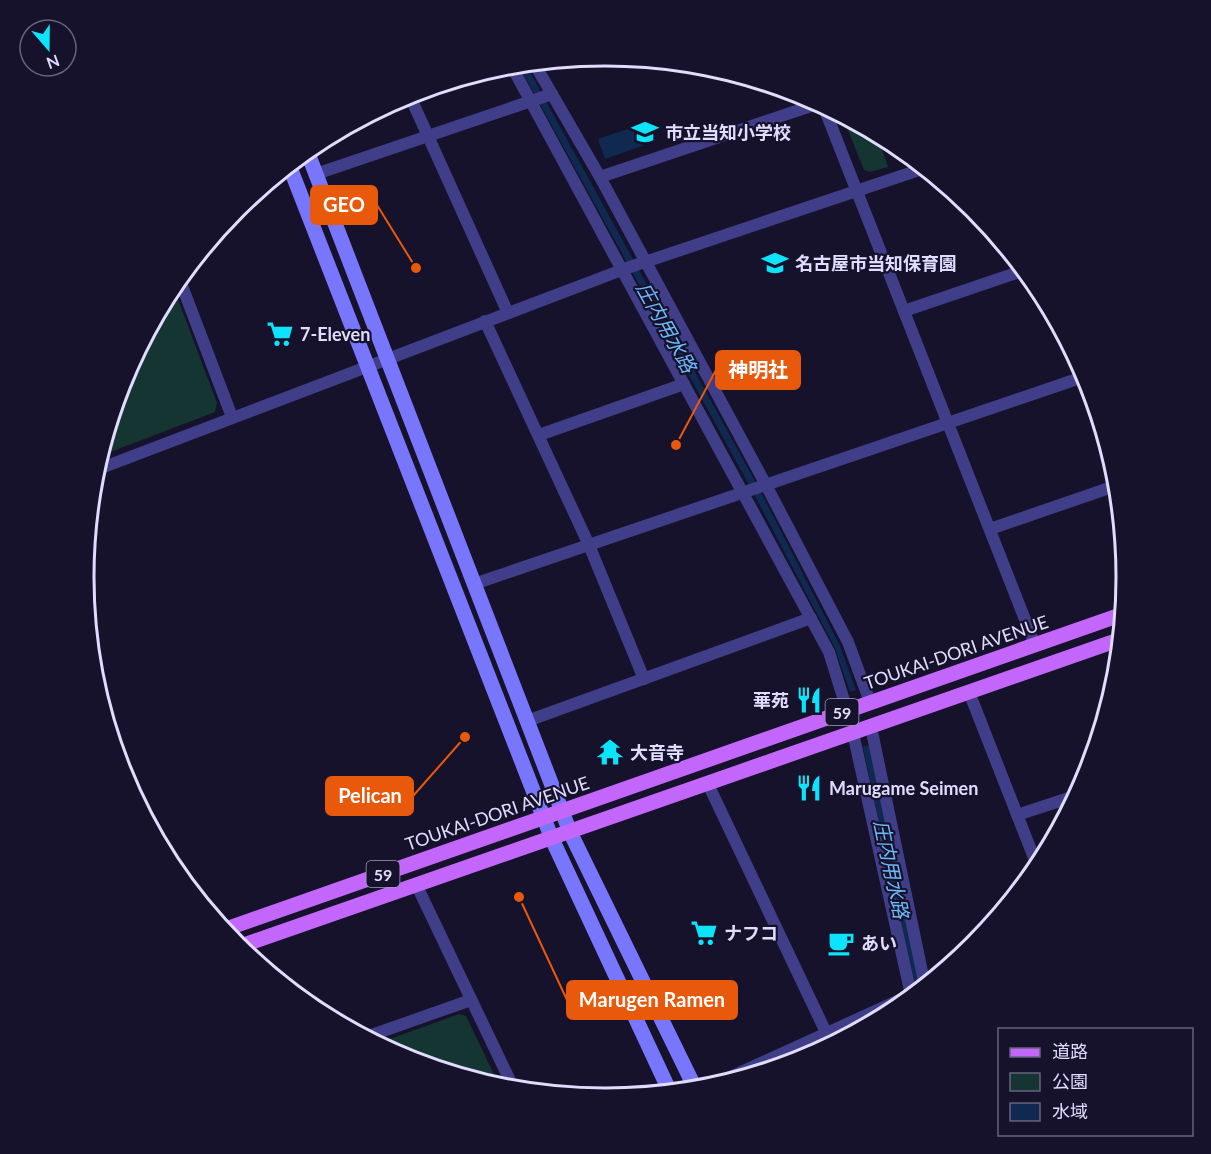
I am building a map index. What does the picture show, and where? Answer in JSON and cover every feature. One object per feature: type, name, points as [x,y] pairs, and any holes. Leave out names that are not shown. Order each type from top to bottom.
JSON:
[{"type":"main road","name":"TOUKAI-DORI AVENUE","points":[[233,927],[1114,617]]},
{"type":"main road","name":"59","points":[[250,943],[1112,642]]},
{"type":"street","points":[[536,71],[541,97],[632,266],[755,489],[848,642],[870,702]]},
{"type":"street","points":[[519,74],[541,97],[600,177],[632,266],[684,384],[755,489],[811,618],[829,652],[847,710]]},
{"type":"street","points":[[316,174],[541,97]]},
{"type":"street","points":[[414,104],[508,313]]},
{"type":"street","points":[[600,177],[808,108]]},
{"type":"street","points":[[826,116],[1035,645]]},
{"type":"street","points":[[311,160],[561,811],[691,1080]]},
{"type":"street","points":[[107,466],[632,266],[916,171]]},
{"type":"street","points":[[292,173],[543,818],[667,1084]]},
{"type":"street","points":[[904,311],[1016,273]]},
{"type":"street","points":[[183,290],[232,417]]},
{"type":"street","points":[[485,321],[589,545],[644,679]]},
{"type":"street","points":[[474,584],[1077,379]]},
{"type":"street","points":[[538,435],[684,384]]},
{"type":"street","points":[[990,529],[1109,488]]},
{"type":"street","points":[[527,722],[811,618]]},
{"type":"street","points":[[969,692],[1033,856]]},
{"type":"street","points":[[870,726],[923,977]]},
{"type":"street","points":[[853,733],[912,986]]},
{"type":"street","points":[[708,784],[828,1037]]},
{"type":"street","points":[[1017,816],[1066,799]]},
{"type":"street","points":[[417,886],[509,1079]]},
{"type":"street","points":[[379,1035],[471,1000]]},
{"type":"green space","points":[[847,127],[881,147],[888,167],[870,172],[864,170]]},
{"type":"green space","points":[[178,298],[217,403],[215,412],[110,452],[133,381],[163,321]]},
{"type":"green space","points":[[459,1014],[466,1016],[495,1076],[441,1061],[389,1039]]},
{"type":"water","name":"庄内用水路","points":[[530,72],[755,481],[840,646],[856,690],[850,692],[834,646],[748,483],[523,73]]},
{"type":"water","points":[[649,122],[656,141],[605,159],[598,139]]},
{"type":"water","name":"庄内用水路","points":[[869,745],[919,980],[913,985],[863,747]]},
{"type":"place","name":"市立当知小学校","points":[[645,132]]},
{"type":"place","name":"名古屋市当知保育園","points":[[775,263]]},
{"type":"place","name":"GEO","points":[[416,268]]},
{"type":"place","name":"7-Eleven","points":[[280,334]]},
{"type":"place","name":"神明社","points":[[676,445]]},
{"type":"place","name":"華苑","points":[[809,700]]},
{"type":"place","name":"Pelican","points":[[465,737]]},
{"type":"place","name":"大音寺","points":[[610,752]]},
{"type":"place","name":"Marugame Seimen","points":[[809,788]]},
{"type":"place","name":"Marugen Ramen","points":[[519,897]]},
{"type":"place","name":"ナフコ","points":[[704,933]]},
{"type":"place","name":"あい","points":[[841,943]]}]
